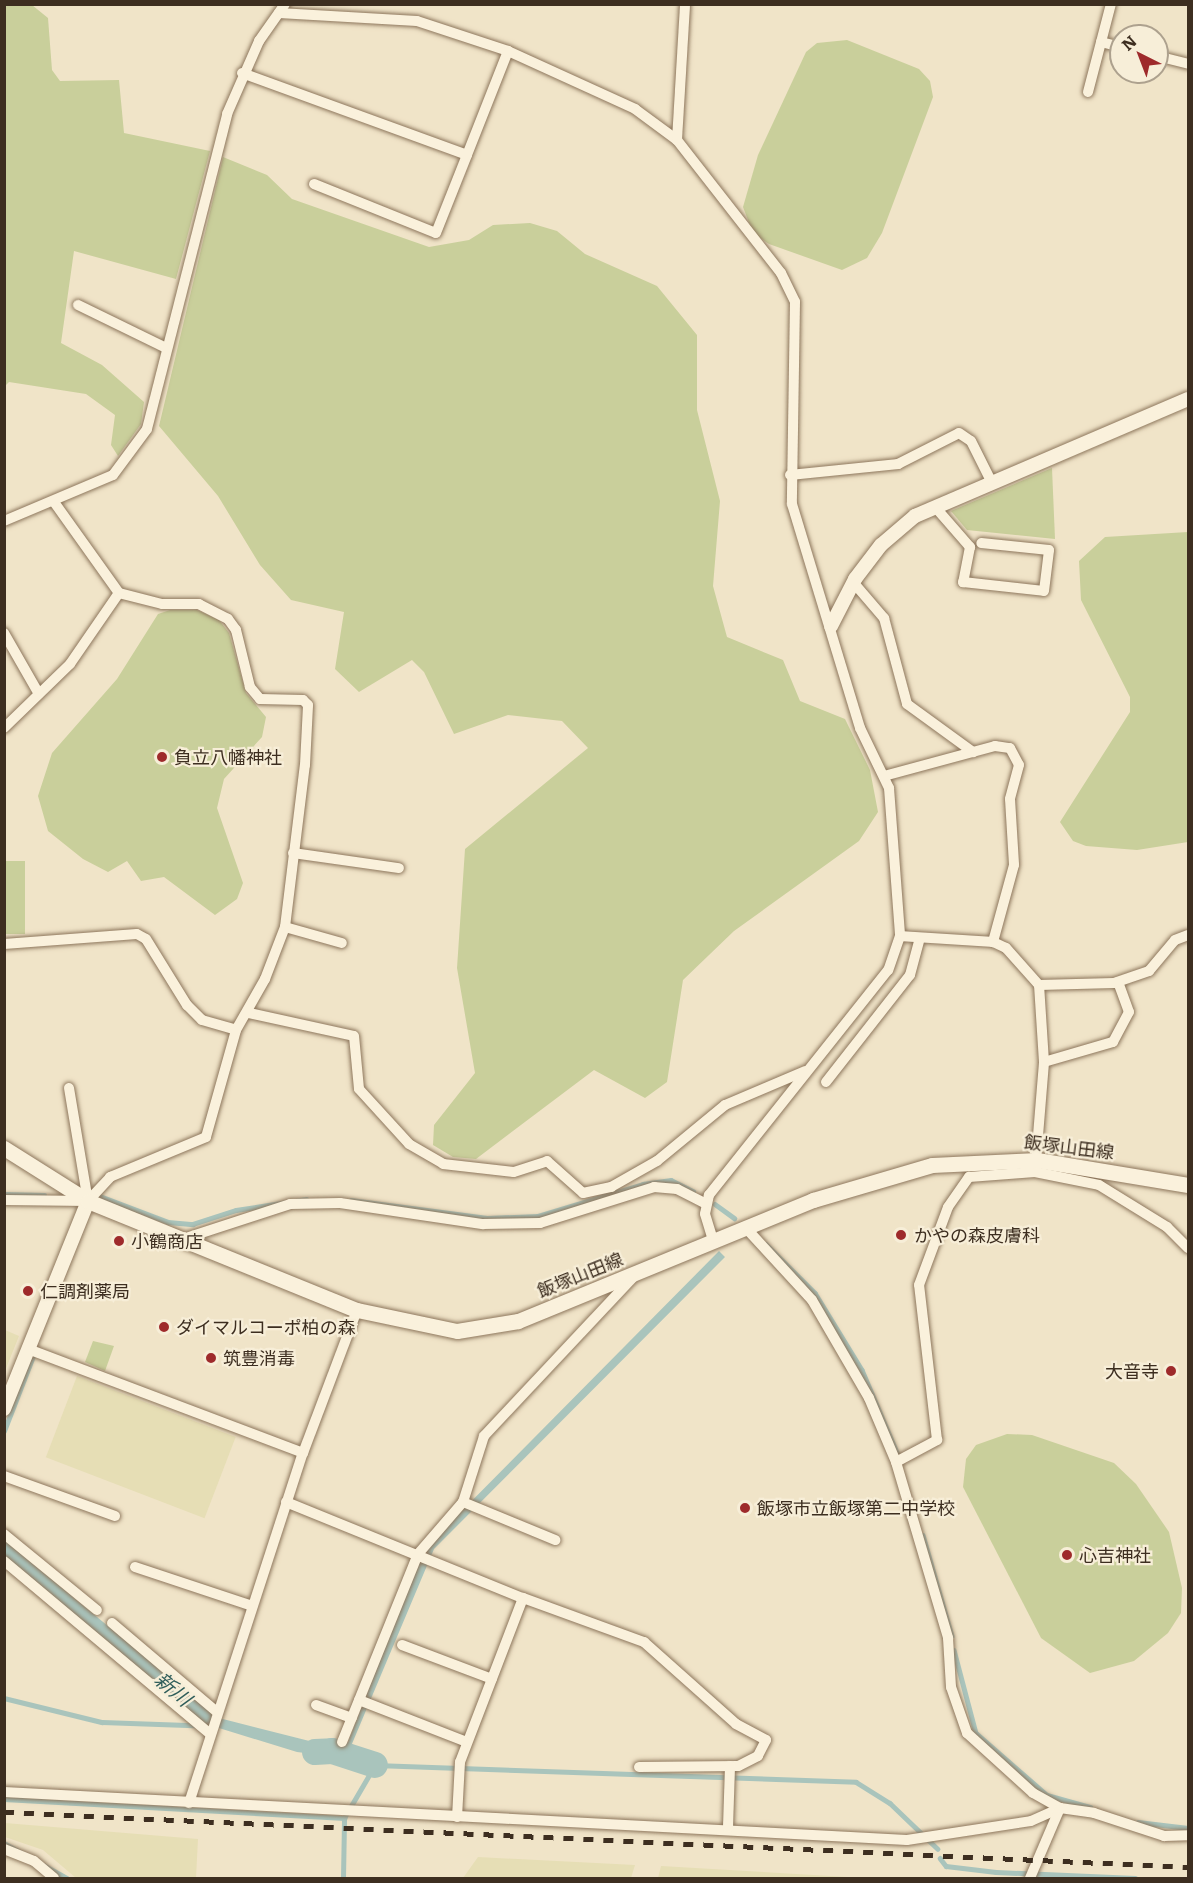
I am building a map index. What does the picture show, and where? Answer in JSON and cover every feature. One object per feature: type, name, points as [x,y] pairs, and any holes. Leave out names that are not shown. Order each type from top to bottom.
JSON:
[{"type":"main road","name":"飯塚山田線","points":[[4,1148],[88,1202],[186,1238],[357,1310],[426,1327],[484,1329],[635,1275],[745,1227],[897,1172],[976,1160],[1188,1185]]},
{"type":"street","points":[[677,140],[685,4]]},
{"type":"street","points":[[1088,92],[1111,4]]},
{"type":"street","points":[[4,521],[94,486],[127,461],[147,429],[164,347],[242,73],[282,9],[417,21],[508,51],[635,109],[677,140],[782,273],[795,302],[790,475],[792,504],[831,626],[860,728],[884,776],[900,936],[888,970],[805,1071],[706,1204],[713,1240]]},
{"type":"street","points":[[1101,42],[1109,44]]},
{"type":"street","points":[[314,184],[436,233],[508,51]]},
{"type":"street","points":[[1169,59],[1188,64]]},
{"type":"street","points":[[242,73],[467,155]]},
{"type":"street","points":[[78,305],[164,347]]},
{"type":"street","points":[[831,626],[853,582],[898,528],[992,483],[1188,399]]},
{"type":"street","points":[[790,475],[898,464],[959,433],[971,441],[992,483]]},
{"type":"street","points":[[4,1409],[88,1202],[110,1177],[206,1137],[236,1030],[249,1013],[285,927],[308,705],[303,700],[260,699],[250,687],[236,630],[215,610],[119,593],[54,502]]},
{"type":"street","points":[[936,508],[970,547],[963,582],[1044,591],[1049,550],[981,543]]},
{"type":"street","points":[[853,582],[884,618],[907,704],[973,752]]},
{"type":"street","points":[[4,728],[84,645],[119,593]]},
{"type":"street","points":[[4,633],[39,694]]},
{"type":"street","points":[[884,776],[1004,745],[1019,765],[1010,799],[1014,865],[993,942]]},
{"type":"street","points":[[292,853],[399,868]]},
{"type":"street","points":[[285,927],[342,943]]},
{"type":"street","points":[[4,944],[137,934],[146,939],[187,1005],[202,1020],[236,1030]]},
{"type":"street","points":[[1039,985],[1079,988],[1118,982],[1149,970],[1175,940],[1188,935]]},
{"type":"street","points":[[900,936],[993,942],[1021,962],[1039,985],[1044,1062],[1036,1166]]},
{"type":"street","points":[[826,1082],[910,975],[920,938]]},
{"type":"street","points":[[1044,1062],[1113,1042],[1129,1012],[1118,982]]},
{"type":"street","points":[[249,1013],[354,1036],[358,1089],[409,1144],[443,1164],[514,1172],[547,1161],[583,1193],[611,1187],[657,1161],[725,1105],[805,1071]]},
{"type":"street","points":[[69,1088],[88,1202]]},
{"type":"street","points":[[900,1460],[937,1440],[919,1285],[948,1207],[969,1177],[1036,1166],[1099,1185],[1167,1227],[1188,1248]]},
{"type":"street","points":[[186,1238],[290,1204],[340,1203],[483,1224],[540,1223],[615,1199],[667,1186],[706,1204]]},
{"type":"street","points":[[611,1187],[615,1199]]},
{"type":"street","points":[[4,1200],[88,1202]]},
{"type":"street","points":[[745,1227],[833,1330],[900,1460],[948,1638],[951,1686],[967,1733],[1033,1793],[1060,1808],[1094,1813],[1164,1836],[1188,1835]]},
{"type":"street","points":[[342,1742],[352,1718],[364,1702],[423,1557],[465,1502],[484,1436],[635,1275]]},
{"type":"street","points":[[189,1803],[286,1502],[357,1310]]},
{"type":"street","points":[[28,1349],[303,1453]]},
{"type":"street","points":[[4,1476],[115,1516]]},
{"type":"street","points":[[286,1502],[523,1598],[644,1642],[736,1724],[762,1734],[766,1740],[758,1756],[750,1763],[729,1769],[639,1767]]},
{"type":"street","points":[[465,1502],[555,1540]]},
{"type":"street","points":[[4,1534],[97,1610]]},
{"type":"street","points":[[4,1561],[211,1731]]},
{"type":"street","points":[[135,1567],[252,1606]]},
{"type":"street","points":[[457,1816],[460,1762],[523,1598]]},
{"type":"street","points":[[112,1623],[216,1714]]},
{"type":"street","points":[[402,1645],[492,1679]]},
{"type":"street","points":[[364,1702],[467,1742]]},
{"type":"street","points":[[316,1705],[352,1718]]},
{"type":"street","points":[[728,1827],[729,1769]]},
{"type":"street","points":[[4,1792],[353,1812],[728,1827],[918,1838],[1031,1821],[1060,1808]]},
{"type":"street","points":[[1031,1874],[1060,1808]]},
{"type":"street","points":[[4,1849],[34,1861],[54,1878]]},
{"type":"shaded area","points":[[5,1330],[19,1336],[5,1371]]},
{"type":"shaded area","points":[[77,1376],[236,1437],[205,1518],[46,1457]]},
{"type":"shaded area","points":[[5,1823],[198,1839],[196,1878],[76,1878],[43,1850],[5,1837]]},
{"type":"shaded area","points":[[478,1857],[635,1865],[631,1878],[463,1878]]},
{"type":"shaded area","points":[[661,1866],[865,1878],[658,1878]]},
{"type":"green space","points":[[5,5],[32,5],[48,18],[52,70],[60,81],[119,80],[124,133],[210,151],[176,279],[74,251],[61,343],[102,365],[144,402],[141,424],[118,456],[111,445],[115,415],[86,394],[9,382],[5,386]]},
{"type":"green space","points":[[847,40],[919,69],[930,81],[933,97],[882,233],[867,258],[842,270],[769,244],[753,233],[743,207],[758,155],[806,52],[817,43]]},
{"type":"green space","points":[[223,157],[267,175],[292,199],[429,247],[469,240],[493,225],[530,223],[557,231],[585,254],[657,286],[697,335],[697,410],[720,501],[713,586],[727,637],[783,660],[800,701],[845,719],[870,770],[878,812],[859,841],[734,931],[683,980],[667,1082],[645,1098],[594,1070],[476,1159],[453,1157],[433,1145],[434,1125],[475,1073],[457,968],[465,849],[588,748],[562,721],[508,715],[454,734],[424,672],[412,660],[359,692],[335,669],[344,612],[291,600],[260,565],[218,496],[159,426]]},
{"type":"green space","points":[[1052,468],[1055,539],[967,530],[951,511]]},
{"type":"green space","points":[[1188,532],[1188,842],[1137,850],[1086,846],[1073,841],[1060,822],[1130,712],[1130,697],[1081,600],[1079,561],[1105,537]]},
{"type":"green space","points":[[170,610],[197,610],[219,620],[229,633],[246,693],[266,717],[262,737],[224,779],[217,808],[243,883],[237,899],[215,915],[164,877],[141,881],[127,861],[108,872],[83,859],[48,831],[38,796],[52,753],[117,679],[158,614]]},
{"type":"green space","points":[[4,861],[25,861],[25,934],[4,934]]},
{"type":"green space","points":[[93,1341],[114,1346],[105,1371],[85,1362]]},
{"type":"green space","points":[[1007,1434],[1032,1435],[1114,1463],[1136,1484],[1169,1532],[1182,1588],[1181,1613],[1168,1633],[1134,1661],[1090,1673],[1041,1638],[963,1487],[966,1459],[976,1445]]},
{"type":"water","points":[[719,1251],[725,1257],[434,1549],[346,1758],[297,1752],[206,1724],[5,1556],[4,1540],[219,1718],[345,1750],[418,1563],[438,1535]]},
{"type":"waterway","points":[[351,1200],[487,1218],[538,1216],[643,1184],[671,1180],[693,1191]]},
{"type":"waterway","points":[[4,1194],[44,1195]]},
{"type":"waterway","points":[[100,1196],[168,1222],[193,1224],[236,1210],[306,1199]]},
{"type":"waterway","points":[[715,1204],[734,1218]]},
{"type":"waterway","points":[[766,1244],[815,1293],[862,1370],[898,1455]]},
{"type":"waterway","points":[[4,1431],[35,1351]]},
{"type":"waterway","points":[[923,1535],[952,1636]]},
{"type":"waterway","points":[[954,1650],[976,1733],[1047,1795],[1090,1807]]},
{"type":"waterway","points":[[4,1698],[102,1722],[215,1726]]},
{"type":"waterway","name":"新川","points":[[315,1752],[332,1751],[375,1765]]},
{"type":"waterway","points":[[343,1878],[344,1818],[375,1765],[856,1782],[890,1803],[938,1849]]},
{"type":"waterway","points":[[4,1799],[344,1818]]},
{"type":"waterway","points":[[1138,1822],[1188,1828]]},
{"type":"waterway","points":[[4,1843],[67,1878]]},
{"type":"waterway","points":[[940,1858],[946,1866],[996,1872],[1135,1878]]},
{"type":"railway","points":[[4,1812],[1188,1867]]},
{"type":"place","name":"負立八幡神社","points":[[162,757]]},
{"type":"place","name":"かやの森皮膚科","points":[[901,1235]]},
{"type":"place","name":"小鶴商店","points":[[119,1241]]},
{"type":"place","name":"仁調剤薬局","points":[[28,1291]]},
{"type":"place","name":"ダイマルコーポ柏の森","points":[[164,1327]]},
{"type":"place","name":"筑豊消毒","points":[[211,1358]]},
{"type":"place","name":"大音寺","points":[[1171,1371]]},
{"type":"place","name":"飯塚市立飯塚第二中学校","points":[[745,1508]]},
{"type":"place","name":"心吉神社","points":[[1067,1555]]}]
